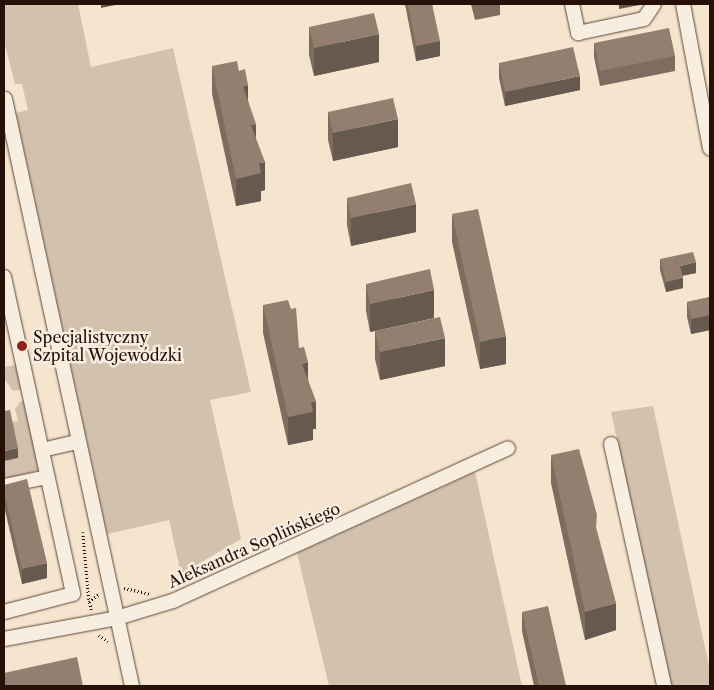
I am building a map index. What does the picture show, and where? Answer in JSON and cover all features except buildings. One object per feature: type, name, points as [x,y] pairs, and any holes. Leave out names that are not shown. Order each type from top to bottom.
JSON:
[{"type":"street","points":[[572,4],[578,32],[644,19],[654,4]]},
{"type":"street","points":[[683,4],[710,148]]},
{"type":"street","points":[[5,99],[132,686]]},
{"type":"street","points":[[4,277],[73,594],[4,612]]},
{"type":"street","points":[[42,450],[78,442]]},
{"type":"street","points":[[611,444],[664,686]]},
{"type":"street","name":"Aleksandra Soplińskiego","points":[[4,639],[117,618],[173,601],[508,448]]},
{"type":"street","points":[[4,486],[48,477]]},
{"type":"path","points":[[91,634],[105,638],[112,648]]},
{"type":"shaded area","points":[[4,4],[78,4],[91,67],[173,48],[251,392],[210,400],[241,539],[181,574],[169,520],[107,534],[16,113],[28,110],[22,84],[15,84],[4,41]]},
{"type":"shaded area","points":[[21,364],[23,389],[13,391],[4,378],[4,367]]},
{"type":"shaded area","points":[[21,401],[25,402],[41,469],[4,482],[4,461],[18,458],[11,422],[18,421],[15,409]]},
{"type":"shaded area","points":[[653,406],[710,671],[710,686],[671,686],[611,412]]},
{"type":"shaded area","points":[[475,472],[522,686],[329,686],[297,553]]},
{"type":"place","name":"Specjalistyczny Szpital Wojewódzki","points":[[22,346]]}]
